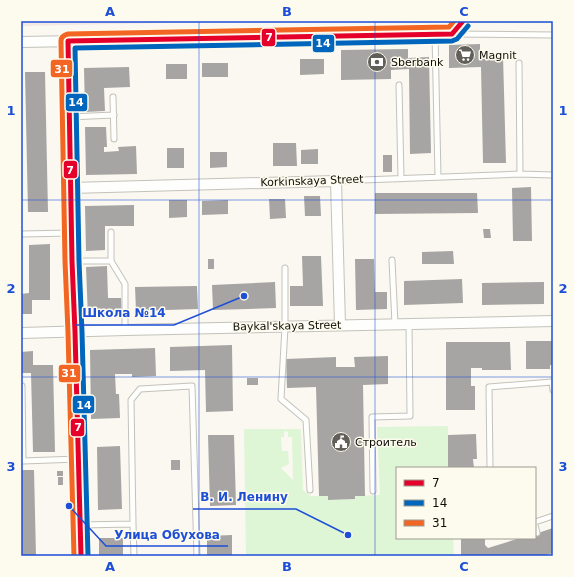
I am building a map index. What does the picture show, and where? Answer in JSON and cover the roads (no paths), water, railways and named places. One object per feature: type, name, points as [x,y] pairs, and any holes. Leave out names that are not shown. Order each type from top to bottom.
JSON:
[{"type":"street","points":[[21,42],[452,34],[463,21]]},
{"type":"street","points":[[68,42],[71,233],[76,332],[81,556]]},
{"type":"street","points":[[336,181],[340,325]]},
{"type":"street","name":"Korkinskaya Street","points":[[70,188],[336,181]]},
{"type":"street","name":"Baykal'skaya Street","points":[[21,333],[553,321]]},
{"type":"lane","points":[[435,34],[438,177]]},
{"type":"lane","points":[[452,34],[553,34]]},
{"type":"lane","points":[[519,63],[520,174]]},
{"type":"lane","points":[[400,85],[401,178]]},
{"type":"lane","points":[[113,97],[114,139]]},
{"type":"lane","points":[[69,117],[114,115]]},
{"type":"lane","name":"Korkinskaya Street","points":[[336,181],[520,174],[553,175]]},
{"type":"lane","points":[[111,232],[111,261],[125,284],[125,330]]},
{"type":"lane","points":[[21,234],[71,233]]},
{"type":"lane","points":[[392,260],[395,324]]},
{"type":"lane","points":[[72,261],[111,261]]},
{"type":"lane","points":[[285,268],[285,327],[281,399],[306,420],[310,490]]},
{"type":"lane","points":[[372,492],[372,417],[410,416],[409,324]]},
{"type":"lane","points":[[490,467],[489,387],[552,382],[553,390]]},
{"type":"lane","points":[[21,386],[22,461],[78,459]]},
{"type":"lane","points":[[134,556],[131,400],[140,389],[192,386],[197,556]]},
{"type":"lane","points":[[536,522],[553,516]]},
{"type":"lane","points":[[80,525],[133,524]]},
{"type":"lane","points":[[536,529],[537,533]]},
{"type":"place","name":"Magnit","points":[[465,55]]},
{"type":"place","name":"Sberbank","points":[[377,62]]},
{"type":"place","name":"Школа №14","points":[[244,296]]},
{"type":"place","name":"Строитель","points":[[341,442]]},
{"type":"place","name":"Улица Обухова","points":[[69,506]]},
{"type":"place","name":"В. И. Ленину","points":[[348,535]]}]
